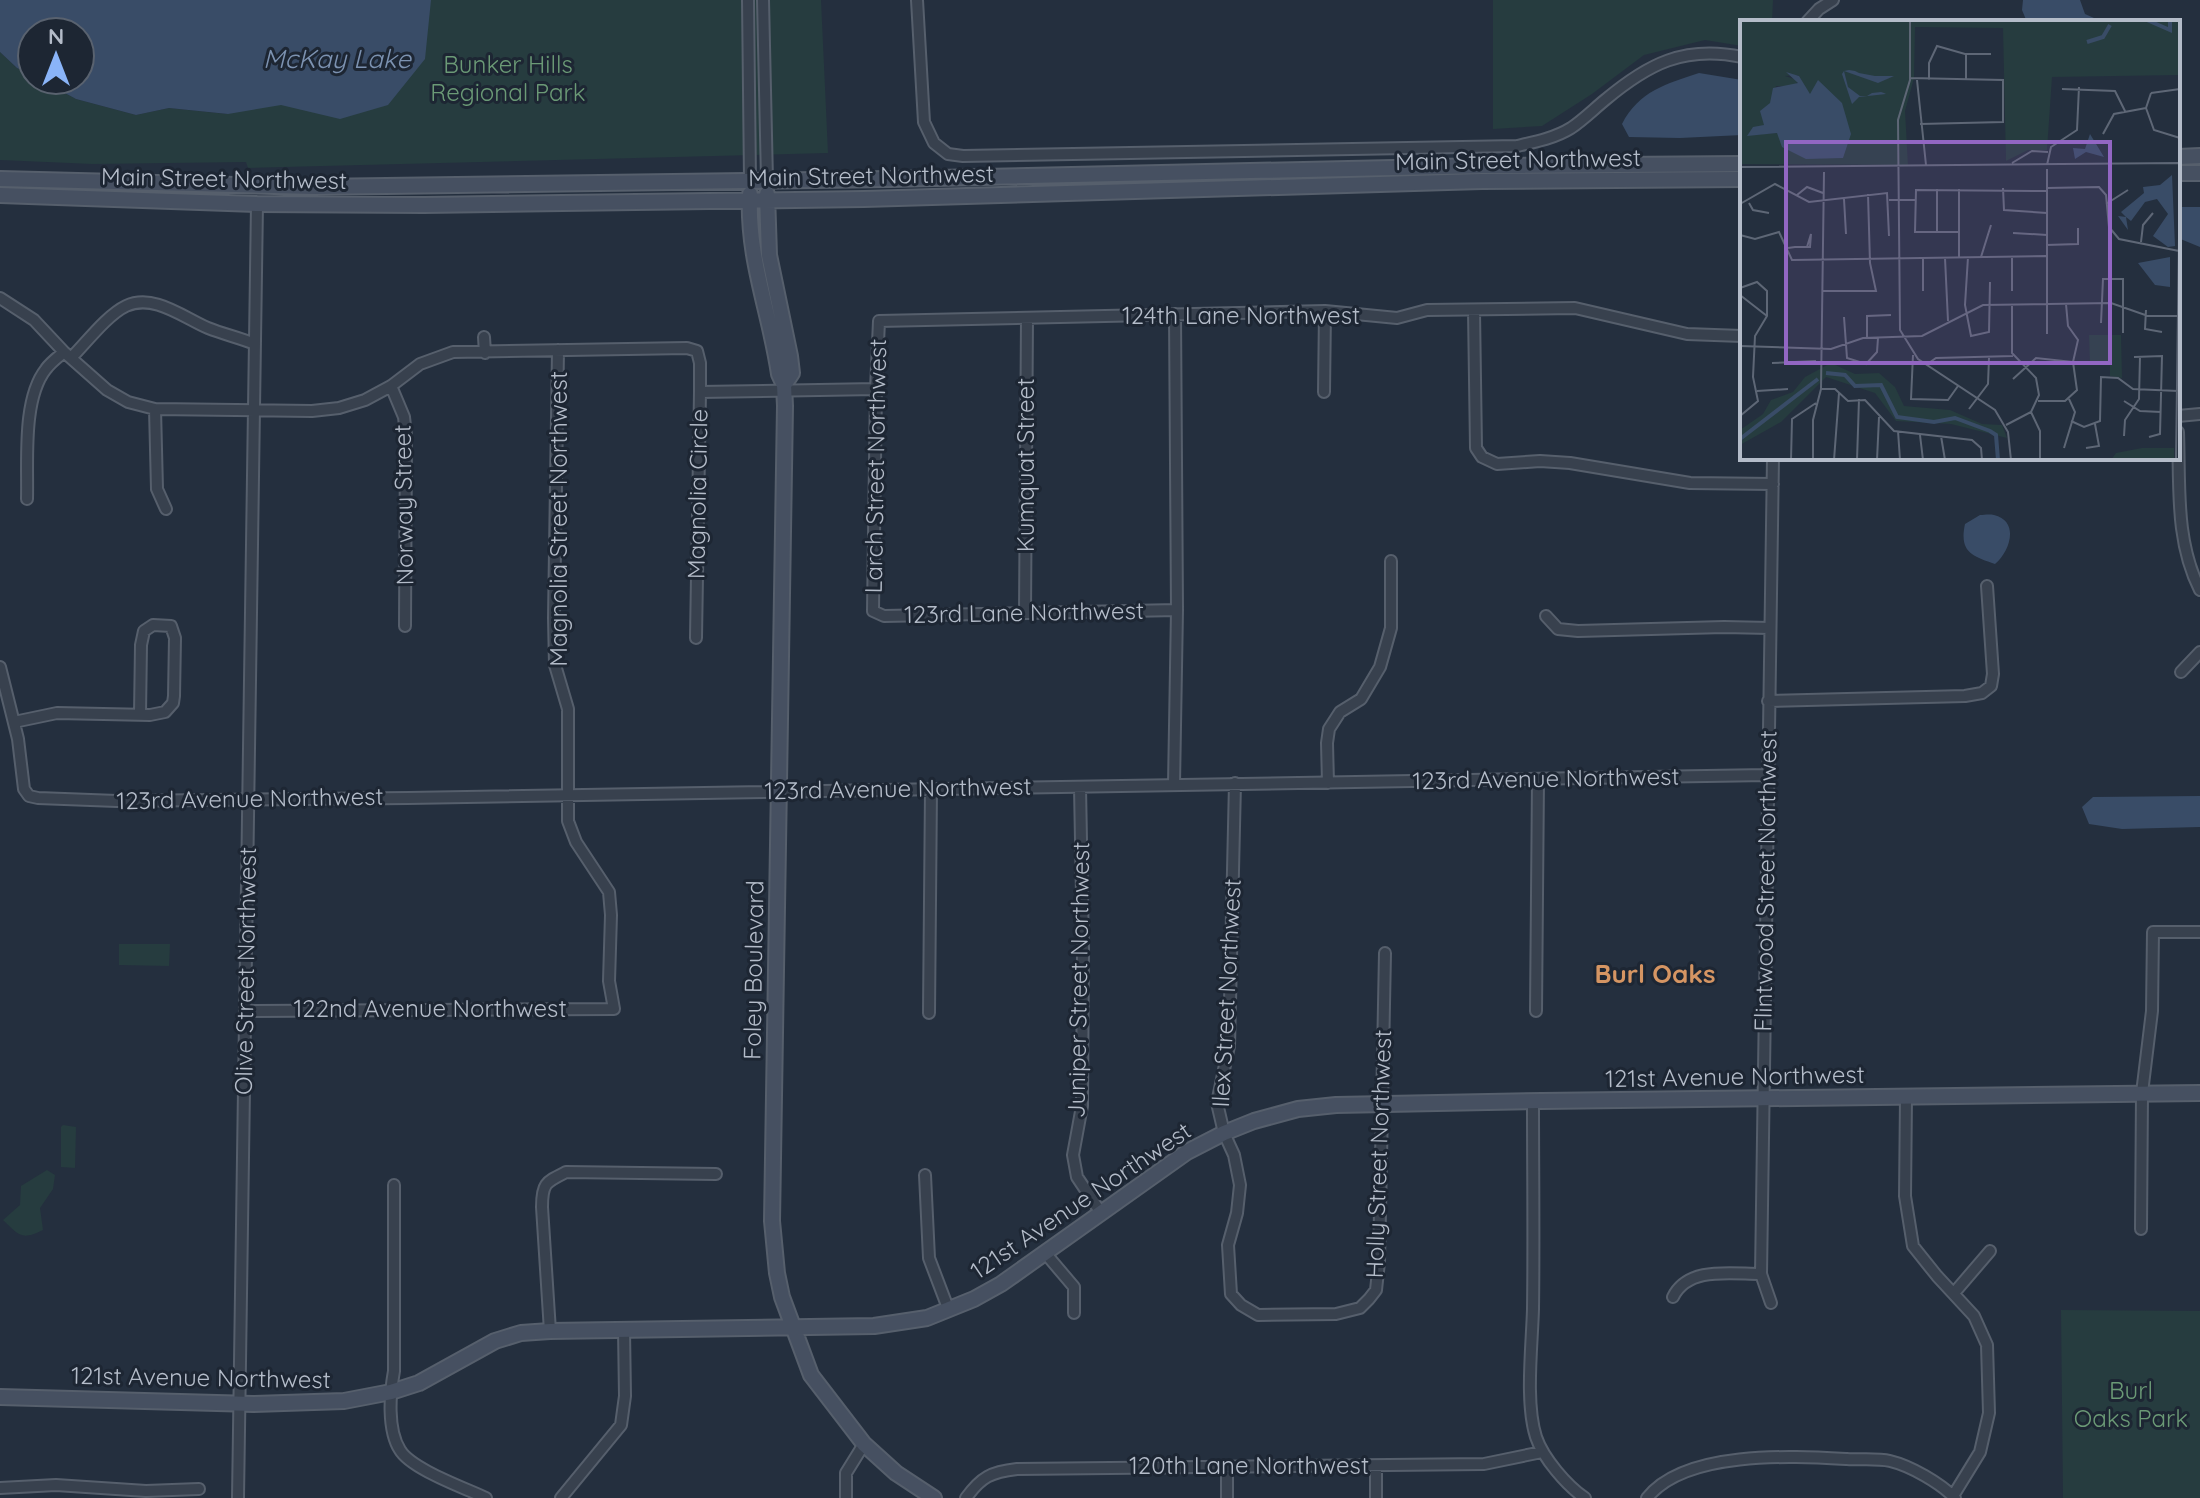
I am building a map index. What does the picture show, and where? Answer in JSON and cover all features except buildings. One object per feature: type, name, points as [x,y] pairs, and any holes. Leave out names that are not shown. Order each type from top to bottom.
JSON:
[{"type":"street","points":[[748,0],[750,180]]},
{"type":"street","points":[[763,0],[767,180]]},
{"type":"street","points":[[917,0],[924,122],[934,143],[948,154],[963,156],[1517,146],[1570,128],[1638,74],[1671,58],[1698,53],[1740,57]]},
{"type":"street","points":[[1809,20],[1833,0]]},
{"type":"street","points":[[2180,157],[2200,156]]},
{"type":"street","name":"Main Street Northwest","points":[[0,179],[315,187],[1340,168],[1740,164]]},
{"type":"street","name":"Main Street Northwest","points":[[0,195],[257,204],[472,205],[874,199],[1482,181],[1740,179]]},
{"type":"street","name":"Foley Boulevard","points":[[750,180],[752,248],[784,388],[772,1221],[777,1273],[782,1297],[811,1375],[864,1444],[896,1473],[934,1498]]},
{"type":"street","name":"Foley Boulevard","points":[[767,180],[769,255],[792,373],[784,388]]},
{"type":"street","name":"Olive Street Northwest","points":[[238,1498],[257,204]]},
{"type":"street","points":[[0,298],[34,320],[107,390],[128,402],[155,409],[312,411],[339,408],[365,400],[391,386],[420,364],[453,352],[558,350]]},
{"type":"street","points":[[27,499],[29,428],[36,389],[45,369],[68,355],[127,306],[154,304],[179,312],[208,328],[255,344]]},
{"type":"street","name":"124th Lane Northwest","points":[[879,321],[1325,311],[1397,318],[1427,310],[1575,308],[1687,334],[1740,336]]},
{"type":"street","points":[[1324,392],[1325,311]]},
{"type":"street","points":[[1474,311],[1476,448],[1482,457],[1497,464],[1540,461],[1570,463],[1690,483],[1773,484]]},
{"type":"street","points":[[1174,784],[1177,610],[1175,314]]},
{"type":"street","name":"Kumquat Street","points":[[1025,613],[1027,318]]},
{"type":"street","name":"Larch Street Northwest","points":[[873,611],[879,321]]},
{"type":"street","points":[[484,337],[485,353]]},
{"type":"street","name":"Magnolia Circle","points":[[558,350],[687,348],[697,351],[700,392],[696,638]]},
{"type":"street","name":"Magnolia Street Northwest","points":[[558,350],[554,618],[555,665],[568,709],[568,821],[576,842],[609,892],[609,981],[614,1009]]},
{"type":"street","name":"Norway Street","points":[[391,386],[404,417],[406,435],[405,626]]},
{"type":"street","points":[[700,392],[784,388],[876,389]]},
{"type":"street","points":[[155,409],[157,489],[166,509]]},
{"type":"street","points":[[2180,416],[2200,414]]},
{"type":"street","name":"Flintwood Street Northwest","points":[[1771,1303],[1761,1274],[1773,460]]},
{"type":"street","points":[[2179,460],[2182,537],[2192,574],[2200,590]]},
{"type":"street","points":[[1328,783],[1329,729],[1340,712],[1361,699],[1380,667],[1391,628],[1391,561]]},
{"type":"street","points":[[1768,701],[1982,693],[1991,686],[1993,674],[1987,586]]},
{"type":"street","name":"123rd Lane Northwest","points":[[873,611],[884,616],[1177,610]]},
{"type":"street","points":[[1546,616],[1558,629],[1578,631],[1770,628]]},
{"type":"street","points":[[0,667],[14,722],[57,713],[140,714],[165,712],[173,703],[175,638],[171,626],[153,625],[144,631],[140,714]]},
{"type":"street","points":[[2181,672],[2200,652]]},
{"type":"street","name":"123rd Avenue Northwest","points":[[14,722],[24,789],[29,796],[117,801],[1767,775]]},
{"type":"street","points":[[1536,1011],[1538,779]]},
{"type":"street","name":"Ilex Street Northwest","points":[[1231,1294],[1228,1245],[1237,1213],[1240,1185],[1217,1103],[1229,1046],[1235,783]]},
{"type":"street","name":"Juniper Street Northwest","points":[[1080,787],[1082,1106],[1073,1155],[1077,1177],[1101,1213]]},
{"type":"street","points":[[929,1013],[931,789]]},
{"type":"street","points":[[2141,1229],[2142,1093],[2152,1011],[2153,932],[2200,932]]},
{"type":"street","name":"Holly Street Northwest","points":[[1231,1294],[1241,1305],[1258,1315],[1336,1314],[1360,1308],[1376,1290],[1385,953]]},
{"type":"street","name":"122nd Avenue Northwest","points":[[246,1011],[614,1009]]},
{"type":"street","name":"121st Avenue Northwest","points":[[0,1397],[240,1404],[344,1401],[419,1383],[495,1341],[521,1333],[874,1326],[927,1318],[1001,1284],[1187,1152],[1254,1121],[1298,1109],[1336,1105],[1533,1101],[2200,1093]]},
{"type":"street","points":[[1647,1498],[1677,1474],[1702,1465],[1738,1459],[1809,1457],[1890,1461],[1926,1477],[1954,1497],[1980,1452],[1989,1413],[1987,1345],[1974,1316],[1913,1246],[1905,1196],[1906,1097]]},
{"type":"street","points":[[1533,1101],[1531,1398],[1535,1434],[1542,1452],[1576,1492],[1585,1498]]},
{"type":"street","points":[[550,1331],[542,1207],[542,1191],[547,1183],[566,1172],[716,1174]]},
{"type":"street","points":[[925,1175],[929,1258],[948,1308]]},
{"type":"street","points":[[394,1185],[393,1430],[400,1451],[416,1466],[486,1498]]},
{"type":"street","points":[[1954,1293],[1990,1251]]},
{"type":"street","points":[[1046,1254],[1074,1287],[1074,1313]]},
{"type":"street","points":[[1673,1297],[1684,1282],[1696,1277],[1761,1274]]},
{"type":"street","points":[[561,1498],[621,1425],[625,1396],[624,1330]]},
{"type":"street","points":[[846,1498],[846,1473],[864,1444]]},
{"type":"street","name":"120th Lane Northwest","points":[[966,1498],[982,1478],[1017,1469],[1484,1464],[1542,1452]]},
{"type":"street","points":[[1376,1466],[1376,1498]]},
{"type":"street","points":[[1227,1467],[1227,1498]]},
{"type":"street","points":[[0,1488],[56,1485],[146,1491],[199,1489]]},
{"type":"green space","name":"Bunker Hills Regional Park","points":[[208,0],[821,0],[828,153],[248,168],[246,162],[93,164],[0,160],[0,52],[16,67],[16,96],[70,96],[136,115],[169,108],[227,114]]},
{"type":"green space","points":[[1493,0],[1773,0],[1772,20],[1740,20],[1740,46],[1705,40],[1644,55],[1542,126],[1493,129]]},
{"type":"green space","points":[[119,944],[170,944],[169,966],[119,965]]},
{"type":"green space","points":[[63,1125],[76,1127],[75,1168],[61,1167]]},
{"type":"green space","points":[[47,1170],[55,1175],[53,1189],[40,1208],[43,1230],[21,1235],[3,1220],[20,1205],[21,1186]]},
{"type":"green space","name":"Burl Oaks Park","points":[[2061,1310],[2200,1311],[2200,1498],[2063,1498]]},
{"type":"water","name":"McKay Lake","points":[[0,0],[431,0],[425,59],[388,105],[340,119],[281,105],[228,114],[169,108],[136,115],[76,99],[70,96],[96,96],[96,16],[16,16],[16,67],[0,52]]},
{"type":"water","points":[[2023,0],[2080,0],[2085,14],[2098,20],[2026,20],[2022,10]]},
{"type":"water","points":[[1699,73],[1740,80],[1740,135],[1629,137],[1622,124],[1629,113],[1645,96]]},
{"type":"water","points":[[2180,207],[2200,207],[2200,247],[2180,239]]},
{"type":"water","points":[[1980,515],[2002,518],[2010,530],[2005,552],[1995,564],[1969,552],[1964,541],[1965,524]]},
{"type":"water","points":[[2200,796],[2200,827],[2122,829],[2089,824],[2082,807],[2093,797]]},
{"type":"district","name":"Burl Oaks","points":[[1655,974]]}]
